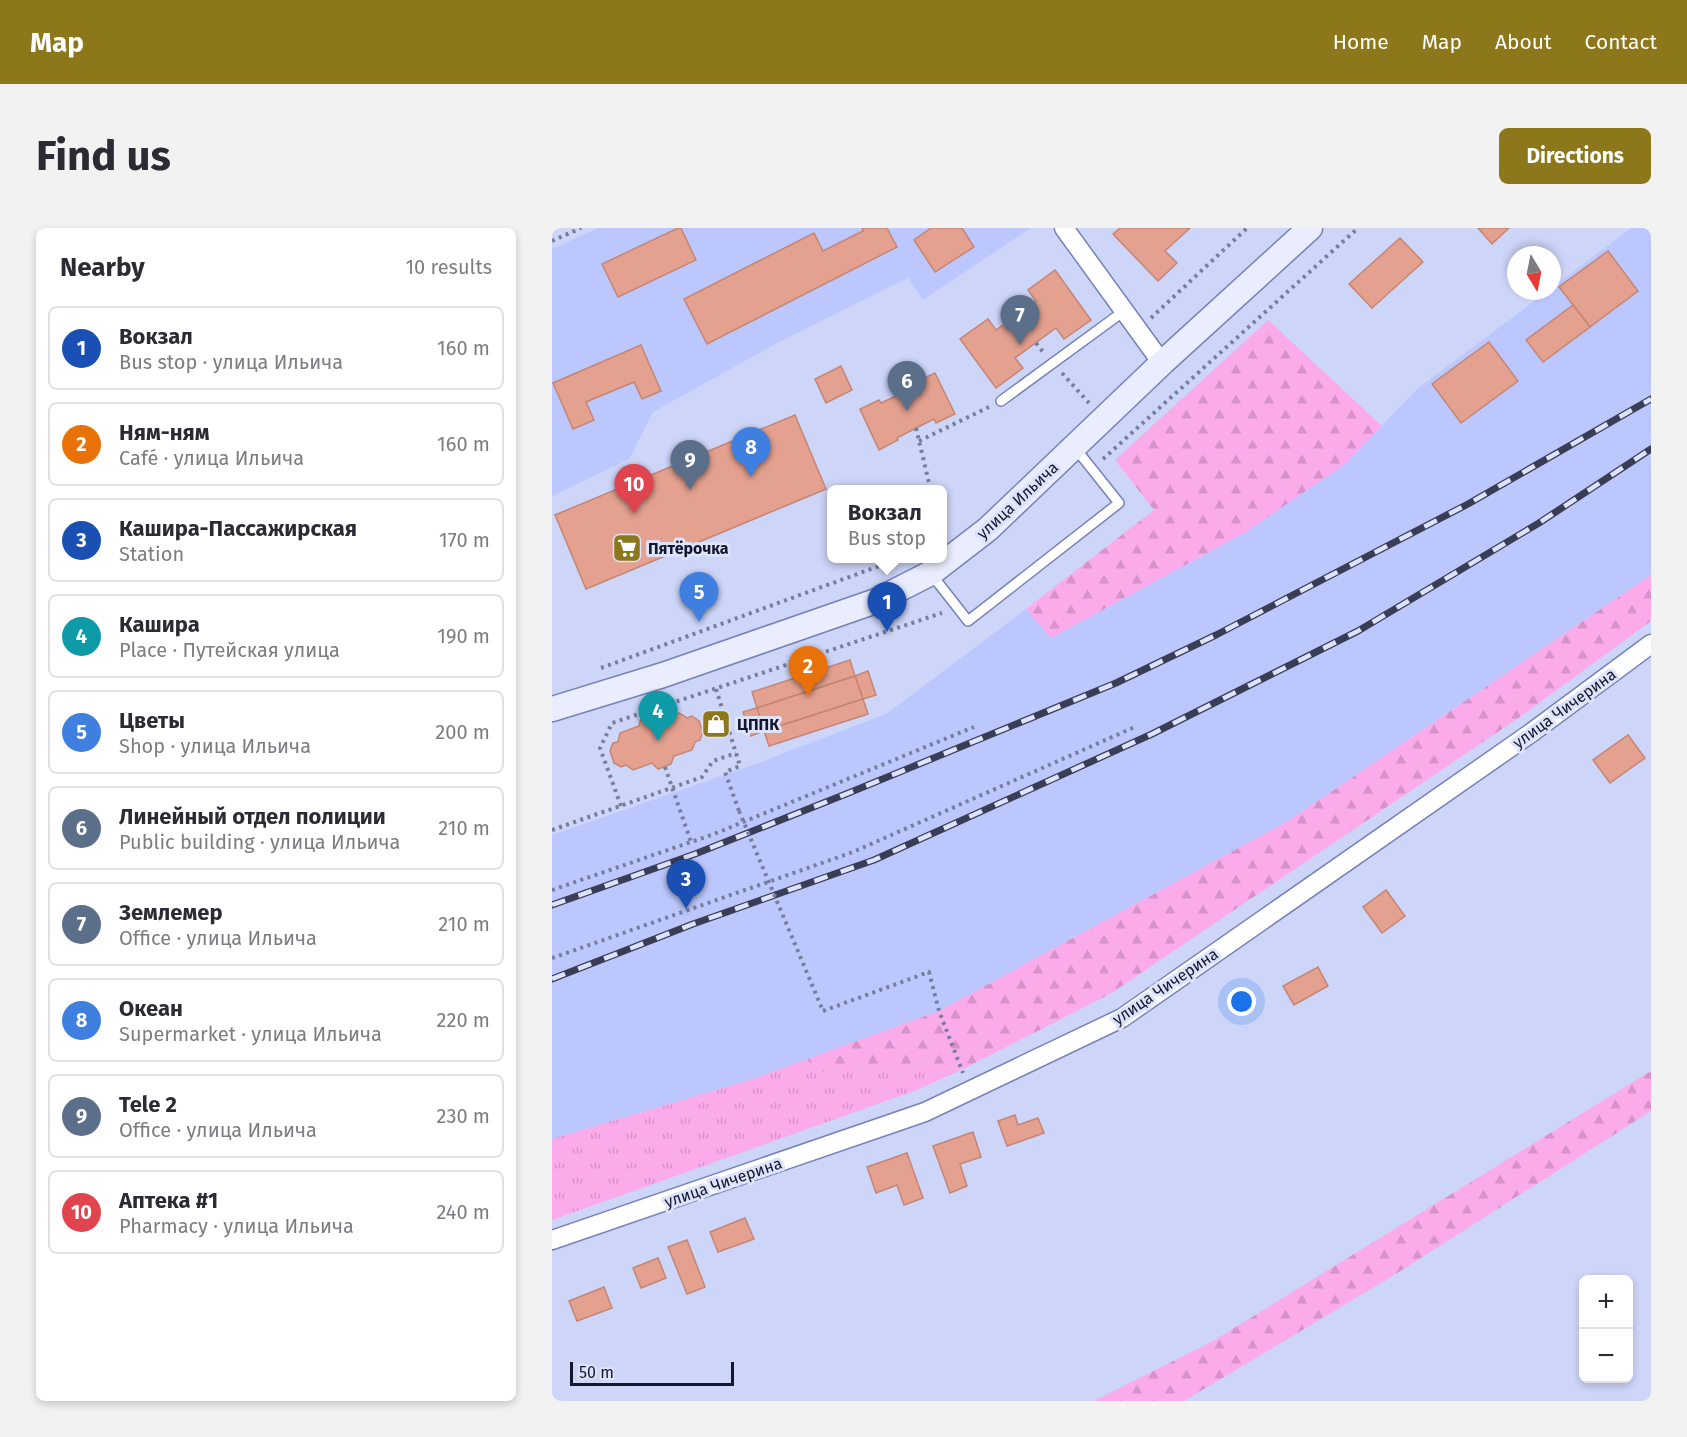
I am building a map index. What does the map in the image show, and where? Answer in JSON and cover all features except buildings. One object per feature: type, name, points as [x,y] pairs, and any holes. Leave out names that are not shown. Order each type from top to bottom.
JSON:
[{"type":"main road","name":"улица Ильича","points":[[947,561],[988,529],[1162,363],[1310,228]]},
{"type":"main road","name":"улица Ильича","points":[[552,709],[663,675],[876,601],[931,573],[944,563]]},
{"type":"street","points":[[1064,228],[1162,363]]},
{"type":"street","name":"улица Чичерина","points":[[552,1240],[925,1112],[1122,1018],[1531,733],[1651,644]]},
{"type":"lane","points":[[1001,401],[1124,311]]},
{"type":"lane","points":[[931,573],[968,621],[1119,503],[1074,447]]},
{"type":"path","points":[[552,241],[581,228]]},
{"type":"path","points":[[1138,330],[1247,228]]},
{"type":"path","points":[[1092,470],[1358,228]]},
{"type":"path","points":[[1036,343],[1122,441]]},
{"type":"path","points":[[919,441],[1001,401]]},
{"type":"path","points":[[916,428],[929,483],[927,485]]},
{"type":"path","points":[[593,670],[887,563]]},
{"type":"path","points":[[621,806],[600,748],[612,723],[957,608]]},
{"type":"path","points":[[716,689],[740,766],[725,772],[739,811],[823,1011],[929,972],[939,1011],[970,1090]]},
{"type":"path","points":[[552,958],[854,852],[1137,726]]},
{"type":"path","points":[[552,890],[691,842],[974,727]]},
{"type":"path","points":[[552,830],[702,777],[713,761],[736,753]]},
{"type":"path","points":[[665,767],[691,842]]},
{"type":"shaded area","points":[[598,228],[1031,228],[923,300],[908,278],[779,342],[653,412],[629,459],[552,496],[552,249]]},
{"type":"shaded area","points":[[1631,228],[1651,228],[1651,575],[1288,821],[939,1011],[753,1079],[552,1139],[552,835],[750,766],[886,714],[1026,609],[1051,638],[1246,532],[1345,464],[1417,389],[1536,300],[1561,300],[1561,281]]},
{"type":"green space","points":[[1268,320],[1382,426],[1345,464],[1246,532],[1051,638],[1026,609],[1154,510],[1115,460]]},
{"type":"green space","points":[[1651,575],[1651,621],[1517,719],[1110,994],[961,1070],[923,1064],[817,1072],[807,1059],[939,1011],[1288,821]]},
{"type":"green space","points":[[807,1059],[817,1072],[923,1064],[961,1070],[917,1090],[552,1220],[552,1139],[753,1079]]},
{"type":"green space","points":[[1651,1071],[1651,1111],[1399,1272],[1184,1401],[1094,1401],[1213,1341]]},
{"type":"railway","points":[[552,905],[695,854],[1116,683],[1216,635],[1468,504],[1651,399]]},
{"type":"railway","points":[[552,979],[693,924],[874,860],[1152,734],[1358,631],[1539,523],[1651,449]]},
{"type":"place","name":"Землемер","points":[[1020,345]]},
{"type":"place","name":"Линейный отдел полиции","points":[[907,411]]},
{"type":"place","name":"Океан","points":[[751,477]]},
{"type":"place","name":"Tele 2","points":[[690,490]]},
{"type":"place","name":"Аптека #1","points":[[634,514]]},
{"type":"place","name":"Пятёрочка","points":[[627,548]]},
{"type":"place","name":"Цветы","points":[[699,622]]},
{"type":"place","name":"Вокзал","points":[[887,632]]},
{"type":"place","name":"Ням-ням","points":[[808,696]]},
{"type":"place","name":"ЦППК","points":[[716,724]]},
{"type":"place","name":"Кашира","points":[[658,741]]},
{"type":"place","name":"Кашира-Пассажирская","points":[[686,909]]}]
